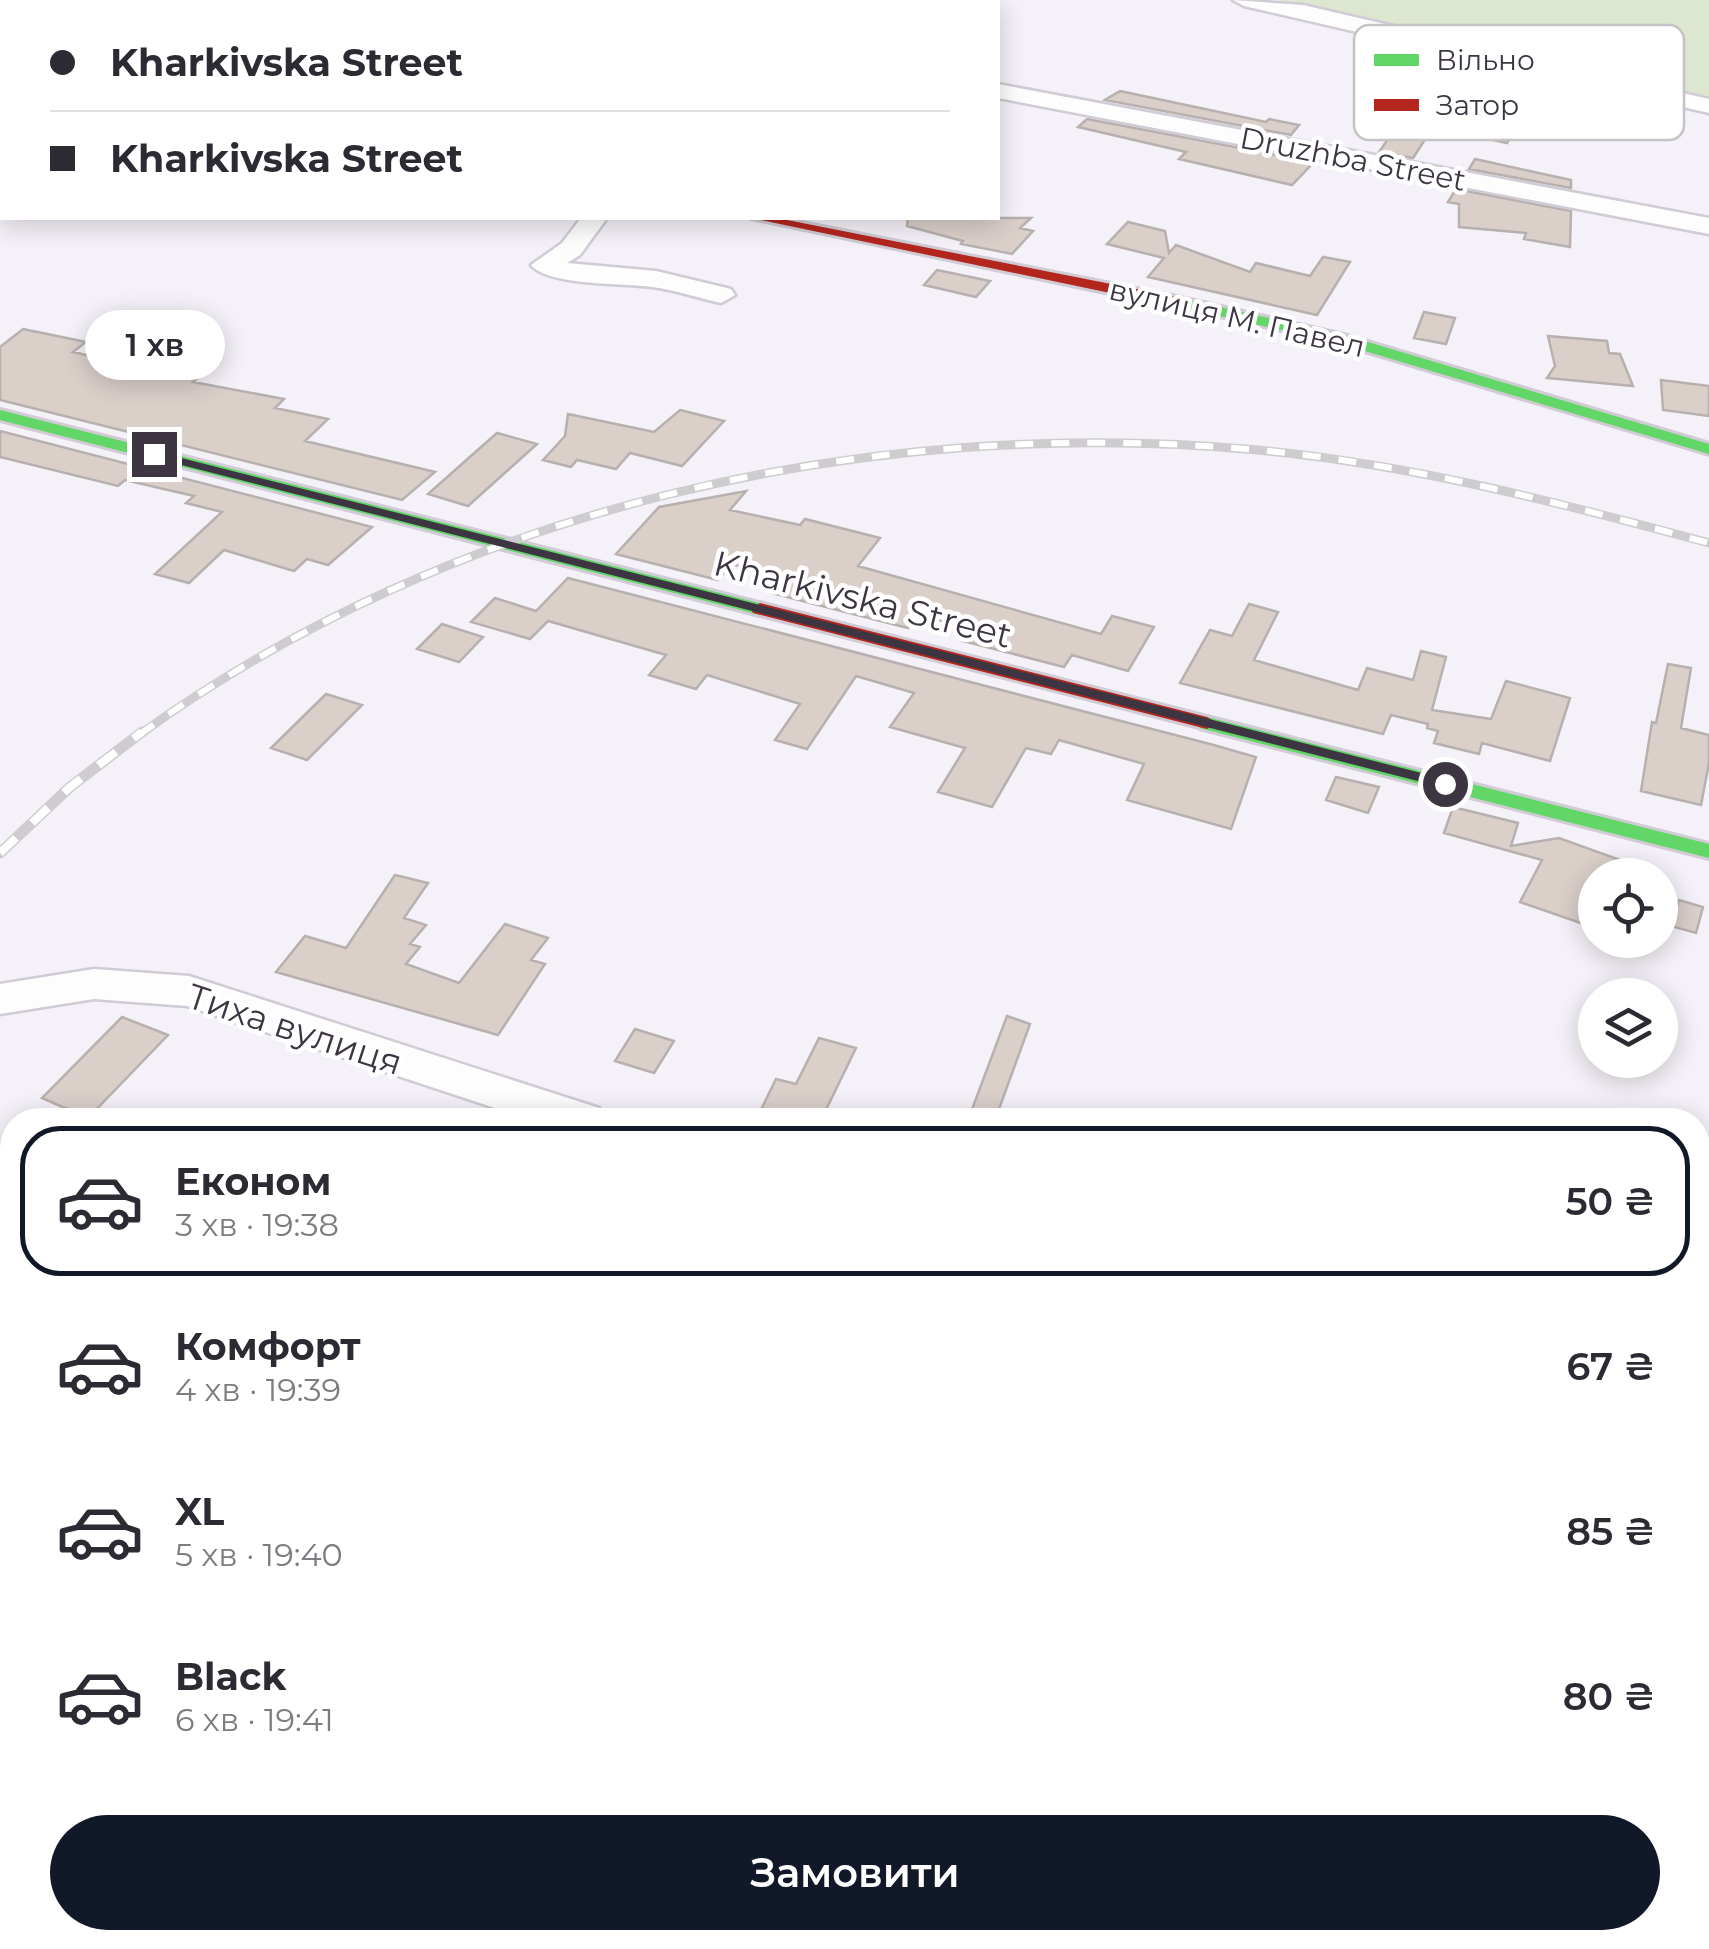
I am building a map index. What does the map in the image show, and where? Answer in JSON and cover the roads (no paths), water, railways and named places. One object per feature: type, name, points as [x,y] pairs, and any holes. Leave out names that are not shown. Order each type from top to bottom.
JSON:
[{"type":"street","points":[[1244,0],[1361,25]]},
{"type":"street","name":"Druzhba Street","points":[[1000,90],[1709,226]]},
{"type":"street","points":[[1684,101],[1709,106]]},
{"type":"street","points":[[592,220],[570,249],[544,265],[558,270],[656,279],[721,295]]},
{"type":"street","name":"вулиця М. Павел","points":[[768,220],[1193,305],[1342,339],[1419,360],[1498,389],[1709,448]]},
{"type":"street","name":"Kharkivska Street","points":[[0,414],[1709,851]]},
{"type":"street","name":"Тиха вулиця","points":[[0,999],[12,994],[94,984],[189,990],[372,1054],[545,1108]]},
{"type":"railway","points":[[139,735],[262,656],[393,589],[530,535],[672,494],[817,464],[964,448],[1112,443],[1258,450],[1429,475],[1709,543]]},
{"type":"railway","points":[[0,853],[70,787],[142,732]]}]
